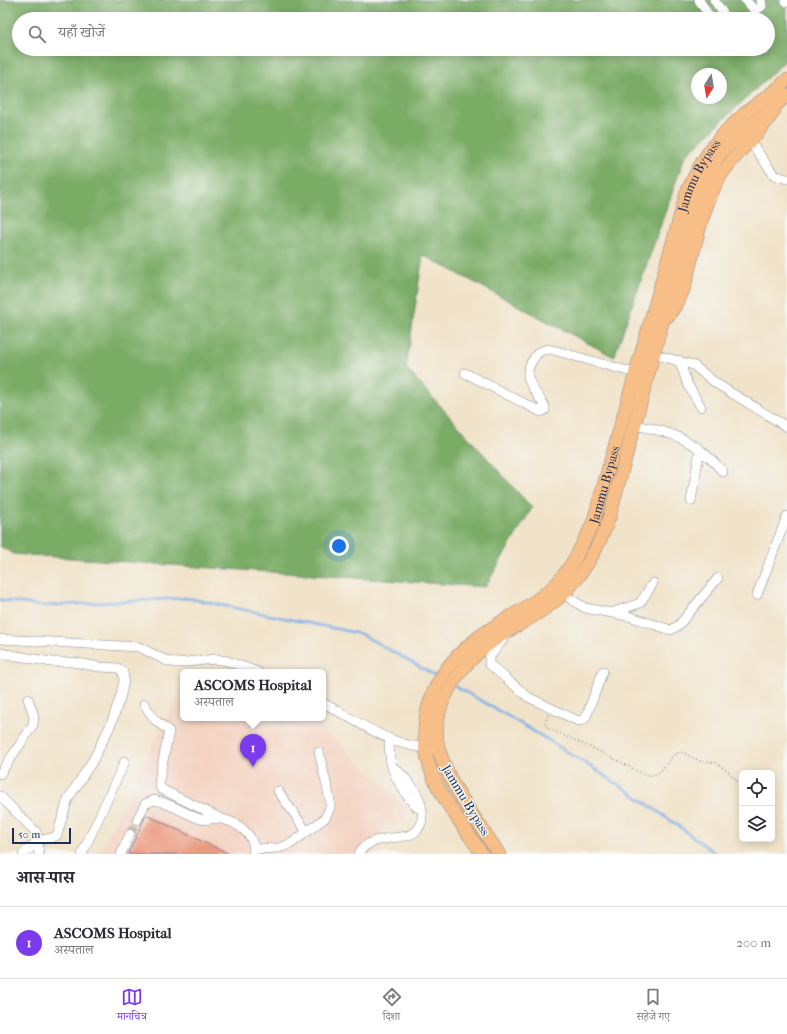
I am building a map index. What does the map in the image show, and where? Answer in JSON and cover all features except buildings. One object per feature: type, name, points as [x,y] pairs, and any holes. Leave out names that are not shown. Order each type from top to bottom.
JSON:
[{"type":"highway","name":"Jammu Bypass","points":[[482,854],[441,792],[430,767],[425,748],[426,716],[433,691],[442,675],[455,659],[474,640],[552,588],[572,563],[592,523],[687,192],[697,170],[710,148],[722,134],[787,80]]},
{"type":"highway","name":"Jammu Bypass","points":[[500,854],[450,778],[439,748],[437,724],[444,700],[450,687],[483,649],[563,594],[592,556],[604,532],[692,213],[704,182],[720,155],[732,141],[787,95]]},
{"type":"highway","points":[[662,323],[673,310],[684,288],[714,188],[733,160],[764,128],[777,104]]},
{"type":"street","points":[[698,0],[706,12]]},
{"type":"street","points":[[714,0],[722,12]]},
{"type":"street","points":[[745,0],[757,10],[762,6],[761,0]]},
{"type":"street","points":[[750,141],[774,175],[787,179]]},
{"type":"street","points":[[465,373],[541,412],[545,410],[545,407],[528,378],[527,370],[536,355],[544,350],[553,350],[635,373]]},
{"type":"street","points":[[653,354],[679,360],[693,366],[717,384],[787,427]]},
{"type":"street","points":[[679,360],[688,385],[701,407]]},
{"type":"street","points":[[634,425],[662,431],[700,448],[724,472]]},
{"type":"street","points":[[691,501],[700,448]]},
{"type":"street","points":[[757,595],[787,516]]},
{"type":"street","points":[[563,594],[586,608],[632,618],[671,630],[679,625],[718,578]]},
{"type":"street","points":[[610,613],[640,603],[653,583]]},
{"type":"street","points":[[508,631],[504,640],[489,658],[489,664],[519,691],[578,720],[584,720],[603,671]]},
{"type":"street","points":[[0,639],[139,647],[167,661],[177,664],[215,660],[227,661],[250,669]]},
{"type":"street","points":[[0,653],[52,662],[78,663],[100,667],[118,668],[123,672],[124,676],[121,695],[111,724],[93,760],[68,799],[56,835],[52,838],[38,841],[23,854]]},
{"type":"street","points":[[0,774],[33,725],[34,716],[28,699]]},
{"type":"street","points":[[144,704],[155,720],[169,731],[159,781],[161,789],[230,822],[243,830],[253,840],[254,852],[285,847],[325,818],[330,808],[319,752]]},
{"type":"street","points":[[326,705],[389,738],[425,748],[439,748]]},
{"type":"street","points":[[358,854],[365,850],[373,841],[404,842],[411,839],[417,834],[422,825],[421,801],[402,775],[393,767],[389,757],[389,738]]},
{"type":"street","points":[[82,854],[125,761]]},
{"type":"street","points":[[278,791],[307,832]]},
{"type":"street","points":[[0,796],[36,832],[39,854]]},
{"type":"street","points":[[137,820],[145,804],[154,800],[205,820],[220,818]]},
{"type":"street","points":[[121,854],[130,834]]},
{"type":"path","points":[[551,708],[546,722],[547,728],[601,752],[643,774],[650,776],[657,774],[676,754],[681,752],[700,762],[716,762],[728,771],[739,784]]},
{"type":"shaded area","points":[[180,690],[180,721],[302,721],[321,727],[407,807],[407,820],[397,827],[385,825],[371,854],[99,854]]},
{"type":"green space","points":[[0,0],[787,0],[787,34],[784,62],[685,156],[614,357],[423,255],[406,368],[532,508],[485,587],[13,554],[0,546]]},
{"type":"waterway","points":[[0,600],[42,606],[187,598],[361,634],[438,677]]},
{"type":"waterway","points":[[455,686],[522,724],[621,786],[716,854]]},
{"type":"tunnel","points":[[130,834],[137,820]]},
{"type":"place","name":"ASCOMS Hospital","points":[[253,767]]}]
